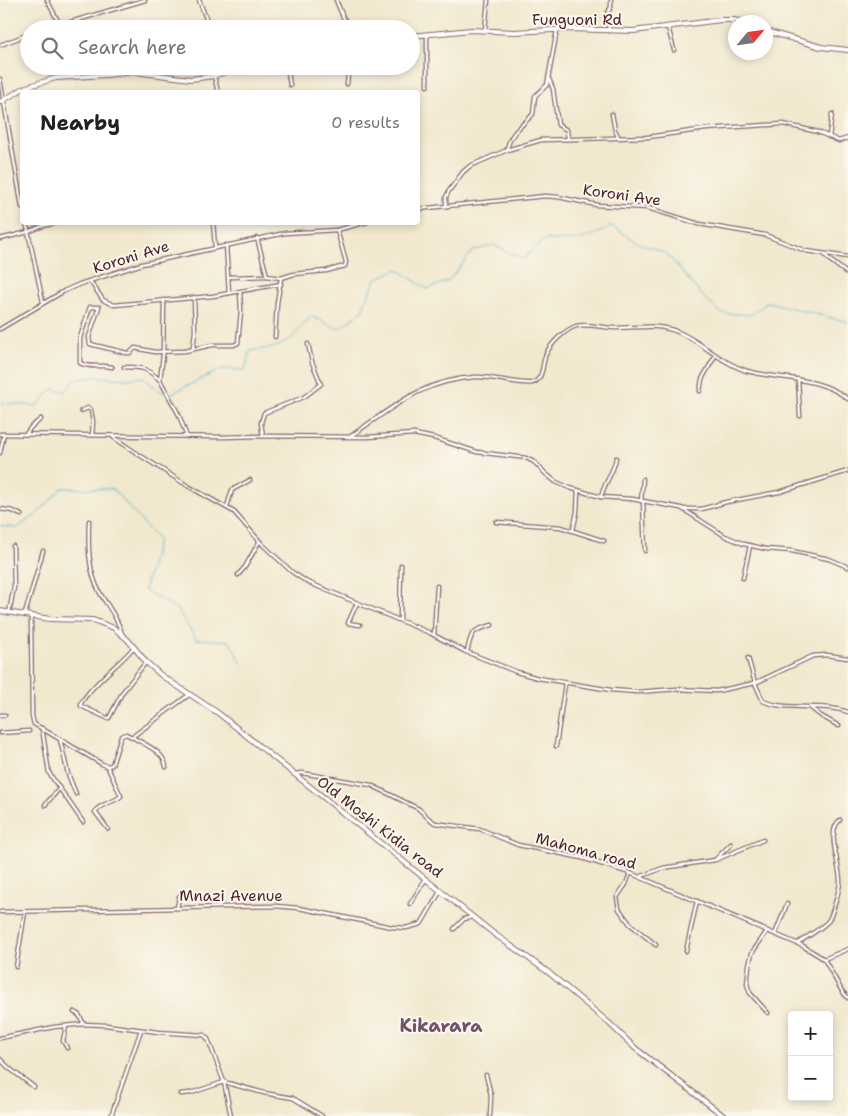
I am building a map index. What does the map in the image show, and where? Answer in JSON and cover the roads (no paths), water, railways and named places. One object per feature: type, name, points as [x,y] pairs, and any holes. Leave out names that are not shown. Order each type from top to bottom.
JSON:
[{"type":"street","points":[[47,0],[57,20]]},
{"type":"street","points":[[77,20],[144,0]]},
{"type":"street","points":[[199,0],[206,20]]},
{"type":"street","points":[[336,0],[345,20]]},
{"type":"street","points":[[485,30],[488,0]]},
{"type":"street","points":[[609,31],[607,14],[611,7],[611,0]]},
{"type":"street","name":"Funguoni Rd","points":[[420,35],[485,30],[515,32],[558,30],[633,31],[728,20]]},
{"type":"street","points":[[668,27],[674,50]]},
{"type":"street","points":[[507,150],[509,139],[513,133],[533,115],[534,97],[546,87],[558,30]]},
{"type":"street","points":[[773,33],[821,47],[848,50]]},
{"type":"street","points":[[427,34],[427,86]]},
{"type":"street","points":[[0,45],[20,37]]},
{"type":"street","points":[[21,90],[64,77],[106,75]]},
{"type":"street","points":[[155,75],[182,79],[214,76],[218,90]]},
{"type":"street","points":[[288,75],[290,85]]},
{"type":"street","points":[[347,84],[348,75]]},
{"type":"street","points":[[548,77],[553,89],[558,125],[568,131],[568,138]]},
{"type":"street","points":[[0,79],[2,101],[20,196]]},
{"type":"street","points":[[2,101],[20,90]]},
{"type":"street","points":[[612,114],[615,130],[619,138]]},
{"type":"street","points":[[829,137],[832,114]]},
{"type":"street","points":[[446,206],[448,192],[468,167],[507,150],[534,141],[568,138],[648,137],[706,129],[783,124],[818,132],[841,142],[848,138]]},
{"type":"street","name":"Koroni Ave","points":[[420,209],[552,196],[590,204],[658,210],[699,224],[758,233],[806,250],[848,257]]},
{"type":"street","points":[[27,225],[44,302]]},
{"type":"street","points":[[0,239],[47,225]]},
{"type":"street","points":[[213,225],[216,247]]},
{"type":"street","name":"Koroni Ave","points":[[0,329],[69,288],[142,264],[257,238],[285,233],[337,230],[356,225]]},
{"type":"street","points":[[229,277],[267,276],[282,278],[294,274],[326,271],[345,266],[346,262],[337,230]]},
{"type":"street","points":[[257,238],[267,276]]},
{"type":"street","points":[[226,245],[229,293]]},
{"type":"street","points":[[824,254],[831,262],[848,274]]},
{"type":"street","points":[[275,337],[277,303],[282,278]]},
{"type":"street","points":[[90,281],[103,300],[114,305],[213,296],[261,288],[272,284],[281,284]]},
{"type":"street","points":[[112,366],[90,367],[80,363],[80,338],[91,307],[99,307],[89,337],[89,344],[130,353],[135,348],[148,351],[187,351],[212,345],[238,344],[241,310],[240,292]]},
{"type":"street","points":[[193,349],[195,332],[194,297]]},
{"type":"street","points":[[160,380],[163,351],[164,300]]},
{"type":"street","points":[[350,436],[408,396],[439,383],[477,377],[495,377],[527,383],[535,381],[540,376],[546,355],[552,344],[577,326],[614,328],[657,327],[678,332],[715,356],[746,370],[824,385],[842,393],[848,398]]},
{"type":"street","points":[[263,436],[261,422],[264,413],[304,397],[321,384],[312,362],[308,344]]},
{"type":"street","points":[[700,391],[702,379],[715,356]]},
{"type":"street","points":[[124,367],[144,368],[160,380],[179,416],[187,437]]},
{"type":"street","points":[[798,379],[800,416]]},
{"type":"street","points":[[81,411],[88,408],[91,410],[93,422],[92,435]]},
{"type":"street","points":[[26,434],[41,419]]},
{"type":"street","points":[[0,434],[187,437],[371,437],[414,434],[434,438],[477,452],[526,458],[534,462],[556,482],[601,497],[702,509],[726,502],[779,492],[848,471]]},
{"type":"street","points":[[0,452],[4,434]]},
{"type":"street","points":[[113,436],[188,486],[238,515],[259,542],[292,572],[307,582],[400,620],[467,652],[528,676],[611,690],[637,692],[677,689],[717,691],[755,684],[813,656],[848,658]]},
{"type":"street","points":[[601,497],[616,458]]},
{"type":"street","points":[[227,507],[232,490],[250,480]]},
{"type":"street","points":[[643,480],[642,502],[646,551]]},
{"type":"street","points":[[573,531],[577,512],[578,490]]},
{"type":"street","points":[[681,508],[725,536],[750,546],[792,551],[829,560],[848,567]]},
{"type":"street","points":[[0,509],[13,511],[21,515]]},
{"type":"street","points":[[89,521],[88,548],[90,562],[97,585],[117,618],[122,634]]},
{"type":"street","points":[[496,522],[561,527],[604,541]]},
{"type":"street","points":[[238,574],[248,563],[259,542]]},
{"type":"street","points":[[9,613],[14,587],[13,546]]},
{"type":"street","points":[[743,578],[750,546]]},
{"type":"street","points":[[24,616],[43,551]]},
{"type":"street","points":[[400,620],[401,564]]},
{"type":"street","points":[[434,635],[436,586]]},
{"type":"street","points":[[357,603],[348,623],[360,625]]},
{"type":"street","name":"Old Moshi Kidia road","points":[[0,611],[31,617],[99,621],[114,628],[162,676],[218,713],[493,933],[548,972],[609,1023],[635,1048],[724,1116]]},
{"type":"street","points":[[31,617],[32,716],[34,724],[107,766],[121,796],[117,800],[97,808],[95,812],[108,829]]},
{"type":"street","points":[[467,652],[472,632],[492,625]]},
{"type":"street","points":[[134,647],[120,663],[89,690],[81,706],[109,718],[122,693],[146,662]]},
{"type":"street","points":[[748,658],[761,700],[811,708],[833,708],[848,712]]},
{"type":"street","points":[[556,746],[565,683]]},
{"type":"street","points":[[132,736],[190,694]]},
{"type":"street","points":[[811,708],[839,726]]},
{"type":"street","points":[[0,715],[6,716]]},
{"type":"street","points":[[42,728],[47,766],[52,778],[83,822]]},
{"type":"street","points":[[0,733],[29,731]]},
{"type":"street","points":[[107,766],[112,765],[121,736],[126,734],[160,754],[166,761],[166,767]]},
{"type":"street","points":[[60,739],[68,774],[76,794]]},
{"type":"street","name":"Mahoma road","points":[[295,774],[302,773],[371,785],[419,809],[426,817],[436,823],[480,829],[518,845],[582,858],[640,876],[798,944],[824,958]]},
{"type":"street","points":[[45,804],[59,789]]},
{"type":"street","points":[[798,944],[830,918],[840,883],[833,835],[834,826],[840,820]]},
{"type":"street","points":[[640,876],[663,868],[715,860],[763,840]]},
{"type":"street","points":[[715,860],[731,844]]},
{"type":"street","points":[[630,873],[618,897],[618,909],[630,924],[656,945]]},
{"type":"street","points":[[410,904],[426,878]]},
{"type":"street","name":"Mnazi Avenue","points":[[0,912],[261,906],[291,907],[392,927],[406,928],[421,924],[441,890]]},
{"type":"street","points":[[177,908],[178,897],[181,894]]},
{"type":"street","points":[[686,951],[697,901]]},
{"type":"street","points":[[775,934],[787,904]]},
{"type":"street","points":[[16,967],[25,912]]},
{"type":"street","points":[[454,929],[464,919],[474,917]]},
{"type":"street","points":[[767,931],[752,953],[747,984],[750,993],[768,1013]]},
{"type":"street","points":[[848,949],[824,958],[848,998]]},
{"type":"street","points":[[74,1012],[79,1015],[84,1024]]},
{"type":"street","points":[[0,1038],[84,1024],[206,1036],[224,1082],[231,1116]]},
{"type":"street","points":[[66,1026],[63,1041],[67,1048]]},
{"type":"street","points":[[110,1116],[140,1030]]},
{"type":"street","points":[[0,1059],[34,1087]]},
{"type":"street","points":[[486,1074],[490,1095],[490,1116]]},
{"type":"street","points":[[181,1094],[191,1094],[224,1082],[264,1093],[293,1098],[322,1116]]},
{"type":"waterway","points":[[0,403],[37,406],[52,389],[65,392],[76,379],[98,377],[128,379],[143,377],[157,389],[168,395],[222,369],[245,370],[250,351],[276,347],[291,339],[311,316],[339,329],[361,312],[376,279],[397,269],[427,289],[448,281],[473,251],[493,245],[523,259],[545,239],[580,239],[612,226],[638,243],[666,253],[704,298],[721,313],[751,315],[768,302],[848,322]]},
{"type":"waterway","points":[[0,526],[16,528],[35,516],[62,488],[113,489],[158,540],[144,590],[177,609],[196,639],[229,641],[244,667]]},
{"type":"district","name":"Kikarara","points":[[441,1026]]}]
